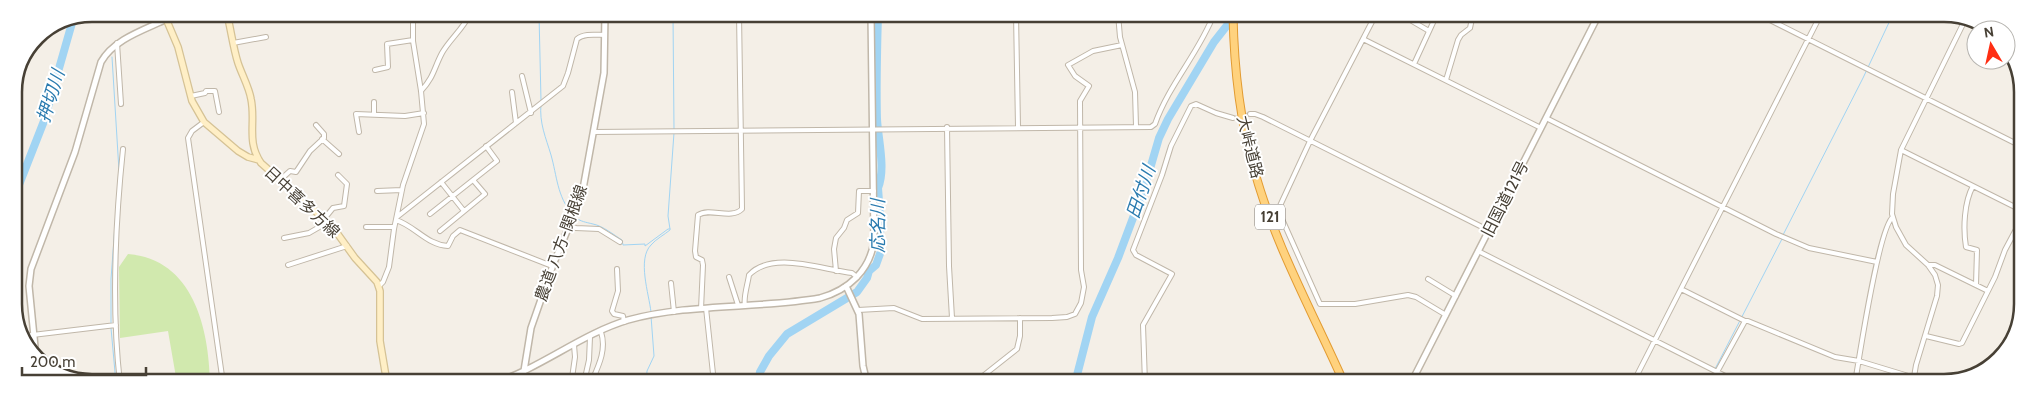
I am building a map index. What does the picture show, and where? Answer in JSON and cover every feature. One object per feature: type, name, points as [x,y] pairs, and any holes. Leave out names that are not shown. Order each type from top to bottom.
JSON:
[{"type":"highway","name":"大峠道路","points":[[1233,22],[1236,81],[1244,130],[1258,184],[1286,255],[1340,374]]},
{"type":"main road","points":[[168,22],[178,47],[191,96],[204,122],[238,151],[248,157],[259,160]]},
{"type":"main road","name":"日中喜多方線","points":[[229,22],[238,64],[251,100],[253,115],[252,142],[259,160],[326,221],[379,286]]},
{"type":"main road","points":[[379,286],[379,333],[385,374]]},
{"type":"street","points":[[35,343],[29,286],[32,269],[76,152],[101,62],[105,54],[117,43],[154,22]]},
{"type":"street","points":[[379,286],[390,267],[394,227],[402,190],[422,134],[424,113],[413,40],[413,22]]},
{"type":"street","points":[[422,91],[434,75],[443,51],[466,22]]},
{"type":"street","name":"農道 八方-関根線","points":[[524,374],[531,328],[552,266],[582,189],[604,73],[605,22]]},
{"type":"street","points":[[713,374],[704,309],[703,265],[702,260],[696,257],[695,251],[697,218],[704,212],[732,213],[742,209],[739,22]]},
{"type":"street","points":[[516,374],[601,332],[624,322],[645,316],[820,298],[847,288],[868,264],[873,247],[871,22]]},
{"type":"street","points":[[1016,22],[1018,127]]},
{"type":"street","points":[[1119,22],[1122,45],[1135,92],[1136,126]]},
{"type":"street","points":[[593,132],[947,127],[1151,127],[1155,124],[1168,93],[1204,38],[1210,22]]},
{"type":"street","points":[[1372,22],[1310,141],[1278,210],[1320,304],[1355,304],[1408,295],[1416,297],[1446,315]]},
{"type":"street","points":[[1414,22],[1429,31]]},
{"type":"street","points":[[1414,64],[1433,22]]},
{"type":"street","points":[[1446,80],[1456,46],[1461,35],[1470,28],[1471,22]]},
{"type":"street","name":"旧国道121号","points":[[1416,374],[1594,22]]},
{"type":"street","points":[[1773,22],[2014,143]]},
{"type":"street","points":[[1638,374],[1817,22]]},
{"type":"street","points":[[1915,374],[1937,296],[1938,285],[1937,278],[1928,265],[1906,245],[1893,217],[1893,194],[1901,150],[1928,100],[1962,26]]},
{"type":"street","points":[[396,218],[563,86],[577,39],[580,36],[605,36]]},
{"type":"street","points":[[233,43],[266,37]]},
{"type":"street","points":[[1363,39],[1541,128]]},
{"type":"street","points":[[375,70],[388,68],[387,44],[413,40]]},
{"type":"street","points":[[117,43],[121,104]]},
{"type":"street","points":[[858,310],[894,308],[922,318],[1073,316],[1081,303],[1084,283],[1081,270],[1080,97],[1089,86],[1075,76],[1068,65],[1093,51],[1122,45]]},
{"type":"street","points":[[522,76],[531,113]]},
{"type":"street","points":[[191,96],[205,93],[206,91],[215,91],[220,112]]},
{"type":"street","points":[[512,92],[516,123]]},
{"type":"street","points":[[374,102],[374,114]]},
{"type":"street","points":[[1145,374],[1143,325],[1172,274],[1136,255],[1133,250],[1176,134],[1191,106],[1198,104],[1216,113],[1233,118]]},
{"type":"street","points":[[360,132],[356,114],[405,116],[424,113]]},
{"type":"street","points":[[1250,114],[1263,117],[1488,230]]},
{"type":"street","points":[[1546,118],[1722,207],[1809,248],[1877,262]]},
{"type":"street","points":[[204,122],[192,131],[188,137],[222,374]]},
{"type":"street","points":[[280,180],[290,171],[296,172],[304,158],[322,139],[324,134],[316,124]]},
{"type":"street","points":[[947,127],[949,266],[952,318]]},
{"type":"street","points":[[322,139],[339,154]]},
{"type":"street","points":[[430,214],[497,161],[486,146]]},
{"type":"street","points":[[119,374],[116,325],[116,238],[123,149]]},
{"type":"street","points":[[1901,150],[2014,206]]},
{"type":"street","points":[[284,238],[309,233],[326,221],[332,208],[344,206],[347,184],[338,175]]},
{"type":"street","points":[[440,231],[485,194],[473,180]]},
{"type":"street","points":[[440,182],[464,211]]},
{"type":"street","points":[[1973,186],[1968,202],[1966,247],[1977,250],[1976,286]]},
{"type":"street","points":[[377,191],[402,190]]},
{"type":"street","points":[[836,271],[834,249],[836,238],[847,220],[858,213],[859,191],[874,191]]},
{"type":"street","points":[[1857,374],[1877,262],[1886,227],[1889,219],[1893,217]]},
{"type":"street","points":[[396,218],[430,241],[446,246],[449,245],[453,236],[459,230]]},
{"type":"street","points":[[453,220],[459,230],[552,266]]},
{"type":"street","points":[[366,226],[394,227]]},
{"type":"street","points":[[569,226],[598,229],[620,242]]},
{"type":"street","points":[[1926,336],[1958,344],[1962,343],[1995,278],[2014,232]]},
{"type":"street","points":[[288,265],[347,246]]},
{"type":"street","points":[[1478,251],[1721,374]]},
{"type":"street","points":[[745,305],[744,301],[748,291],[749,275],[765,265],[777,263],[806,264],[852,273],[858,277]]},
{"type":"street","points":[[1928,265],[1934,265],[1988,291]]},
{"type":"street","points":[[617,269],[618,291],[612,311],[614,314],[623,316],[624,322]]},
{"type":"street","points":[[729,277],[738,305]]},
{"type":"street","points":[[1428,279],[1456,296]]},
{"type":"street","points":[[671,283],[674,312]]},
{"type":"street","points":[[847,288],[858,310],[865,374]]},
{"type":"street","points":[[1681,289],[1742,320],[1835,357],[1860,361],[1897,374]]},
{"type":"street","points":[[985,374],[1017,349],[1020,336],[1020,318]]},
{"type":"street","points":[[1717,372],[1742,320]]},
{"type":"street","points":[[30,335],[116,325]]},
{"type":"street","points":[[596,374],[600,366],[601,332]]},
{"type":"street","points":[[586,374],[589,360],[590,337]]},
{"type":"street","points":[[573,374],[575,362],[574,345]]},
{"type":"green space","points":[[128,254],[150,259],[168,269],[182,283],[193,300],[201,319],[206,340],[210,374],[175,374],[168,331],[120,338],[119,267]]},
{"type":"waterway","points":[[539,22],[541,100]]},
{"type":"waterway","points":[[673,22],[674,129]]},
{"type":"waterway","name":"応名川","points":[[760,374],[769,356],[787,334],[857,292],[867,278],[869,271],[876,265],[881,251],[878,188],[881,163],[877,119],[878,22]]},
{"type":"waterway","name":"田付川","points":[[1077,374],[1092,317],[1118,258],[1145,186],[1159,138],[1168,119],[1214,42],[1230,22]]},
{"type":"waterway","points":[[1783,235],[1863,78],[1889,22]]},
{"type":"waterway","name":"押切川","points":[[22,177],[44,121],[71,26]]},
{"type":"waterway","points":[[111,324],[111,279],[119,171],[112,57]]},
{"type":"waterway","points":[[541,104],[542,124],[558,186],[563,200],[572,214]]},
{"type":"waterway","points":[[670,229],[668,216],[674,133]]},
{"type":"waterway","points":[[574,217],[597,225],[622,240],[623,245],[645,244],[645,246],[670,229]]},
{"type":"waterway","points":[[651,312],[645,277],[645,259],[651,245],[670,230]]},
{"type":"waterway","points":[[1715,369],[1782,239]]},
{"type":"waterway","points":[[647,374],[654,356],[651,316]]},
{"type":"waterway","points":[[111,328],[115,374]]},
{"type":"tunnel","points":[[1233,118],[1250,114]]}]
